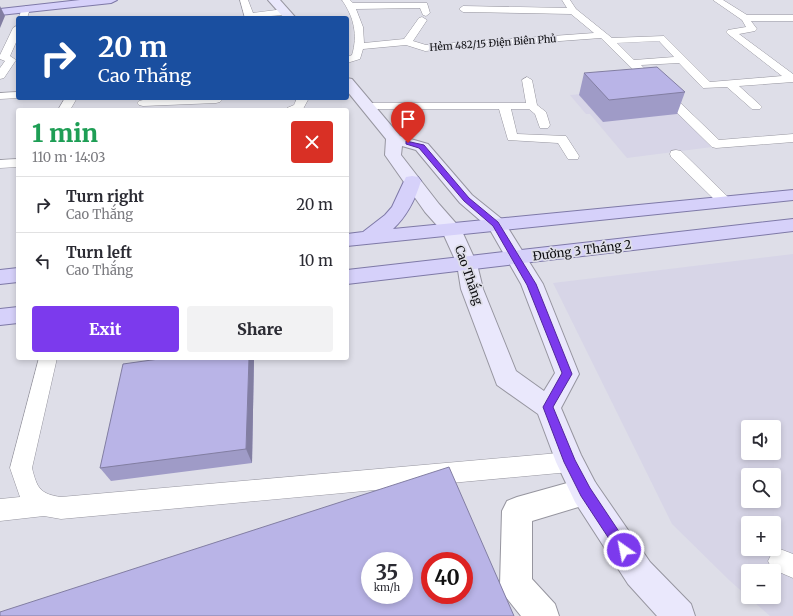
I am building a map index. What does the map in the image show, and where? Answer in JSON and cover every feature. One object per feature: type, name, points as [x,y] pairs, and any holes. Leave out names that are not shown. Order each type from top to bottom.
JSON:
[{"type":"main road","points":[[0,12],[24,13],[111,0]]},
{"type":"main road","points":[[274,0],[287,15]]},
{"type":"main road","points":[[349,84],[394,139],[422,147],[466,200],[496,224],[532,284],[567,374],[548,407],[570,462],[585,492],[639,573],[678,616]]},
{"type":"main road","name":"Cao Thắng","points":[[394,139],[393,155],[432,208],[451,229],[467,264],[472,288],[506,378],[548,407]]},
{"type":"main road","points":[[367,238],[388,224],[398,214],[406,200],[412,181]]},
{"type":"main road","points":[[349,240],[793,195]]},
{"type":"main road","name":"Đường 3 Tháng 2","points":[[349,278],[793,225]]},
{"type":"main road","points":[[0,277],[16,275]]},
{"type":"main road","points":[[0,317],[16,315]]},
{"type":"street","points":[[543,616],[516,585],[517,511],[585,492]]},
{"type":"lane","points":[[244,0],[250,16]]},
{"type":"lane","points":[[566,0],[573,11],[606,38],[716,144],[793,138]]},
{"type":"lane","points":[[717,0],[745,18],[752,28],[731,32],[793,78]]},
{"type":"lane","points":[[349,59],[356,57],[360,46],[356,15],[349,3],[384,2],[424,5],[424,16],[407,42]]},
{"type":"lane","points":[[463,9],[573,11]]},
{"type":"lane","points":[[268,16],[287,15]]},
{"type":"lane","points":[[745,18],[793,18]]},
{"type":"lane","points":[[0,76],[8,60],[6,54],[16,32]]},
{"type":"lane","name":"Hẻm 482/15 Điện Biên Phủ","points":[[360,46],[407,42],[425,48],[606,38],[661,38],[681,60]]},
{"type":"lane","points":[[631,63],[681,60],[707,86],[793,78]]},
{"type":"lane","points":[[527,80],[532,106]]},
{"type":"lane","points":[[729,83],[756,107]]},
{"type":"lane","points":[[0,96],[16,95]]},
{"type":"lane","points":[[143,104],[216,100]]},
{"type":"lane","points":[[297,108],[300,107],[302,100]]},
{"type":"lane","points":[[367,106],[532,106],[540,112],[544,125]]},
{"type":"lane","points":[[504,106],[512,138],[562,139],[573,156]]},
{"type":"lane","points":[[676,154],[725,202]]},
{"type":"lane","points":[[0,164],[16,163]]},
{"type":"lane","points":[[43,505],[31,495],[24,482],[21,468],[48,360]]},
{"type":"lane","points":[[0,510],[43,505],[61,508],[570,462]]},
{"type":"shaded area","points":[[651,88],[712,147],[627,158],[590,114],[586,114],[570,95]]},
{"type":"shaded area","points":[[793,254],[793,616],[770,616],[756,604],[781,604],[781,564],[741,564],[741,591],[672,524],[553,283]]},
{"type":"building","points":[[657,67],[685,92],[609,100],[584,73]]},
{"type":"building","points":[[152,360],[249,360],[246,449],[100,468],[123,364]]},
{"type":"building","points":[[449,467],[514,616],[0,616],[0,612]]},
{"type":"route","points":[[408,143],[422,147],[466,200],[496,224],[532,284],[567,374],[548,407],[570,462],[585,492],[624,550]]}]
